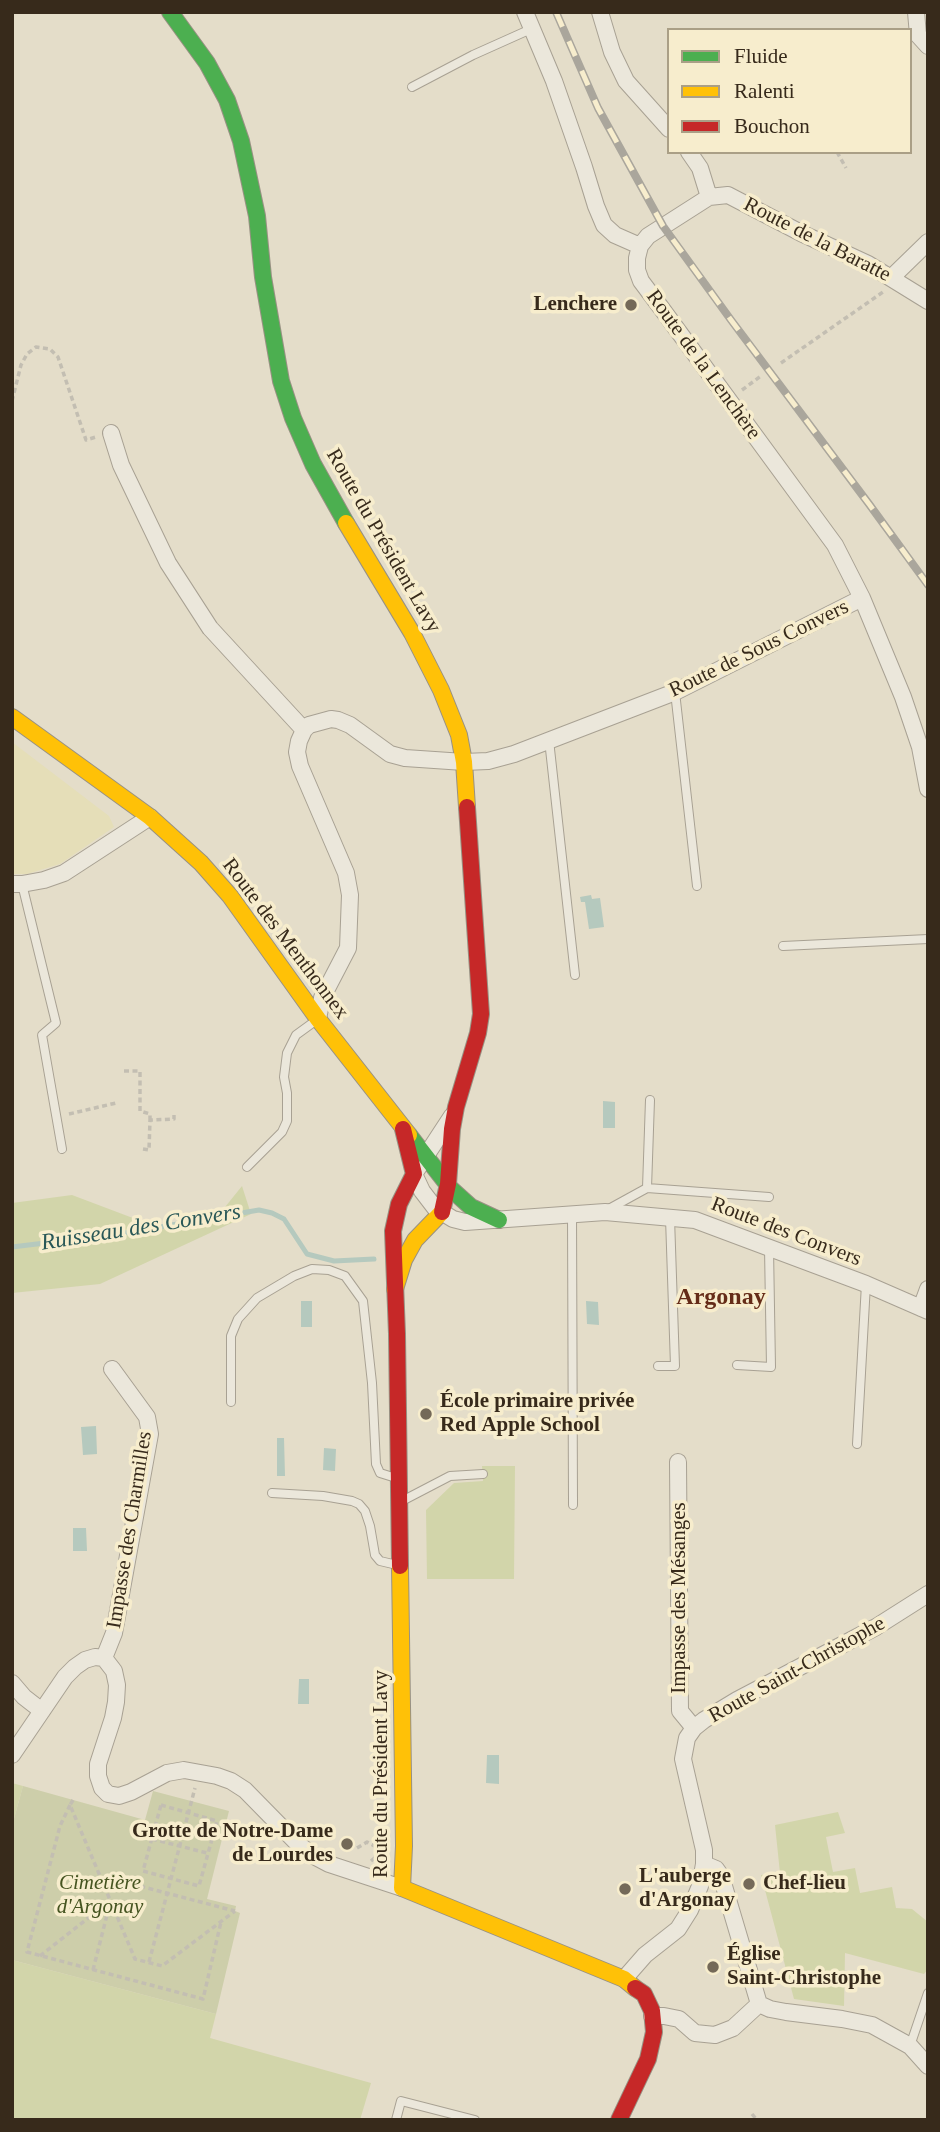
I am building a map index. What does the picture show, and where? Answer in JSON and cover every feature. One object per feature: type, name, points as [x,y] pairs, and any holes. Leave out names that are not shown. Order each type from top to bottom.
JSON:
[{"type":"street","name":"Route du Président Lavy","points":[[170,12],[207,63],[227,100],[241,141],[257,216],[273,343],[281,382],[293,418],[337,509],[412,633],[435,678],[458,735],[464,762],[481,1014],[456,1107],[448,1184],[442,1212],[415,1240],[404,1260],[395,1289]]},
{"type":"street","points":[[524,12],[572,132],[596,206],[604,225],[615,235],[640,246],[648,236],[709,197],[700,168],[690,154]]},
{"type":"street","points":[[600,12],[612,52],[626,81],[667,127]]},
{"type":"street","points":[[916,12],[918,35],[928,46]]},
{"type":"street","name":"Route de la Baratte","points":[[709,197],[728,195],[892,277],[928,301]]},
{"type":"street","points":[[892,277],[928,242]]},
{"type":"street","name":"Route de la Lenchère","points":[[640,246],[637,270],[641,281],[835,545],[862,598]]},
{"type":"street","points":[[111,433],[121,465],[168,563],[210,628],[304,730],[297,752],[300,766],[346,873],[350,895],[348,948],[322,998],[318,1019]]},
{"type":"street","name":"Route de Sous Convers","points":[[304,730],[309,724],[338,720],[350,725],[390,754],[405,758],[488,761],[514,754],[675,692],[862,598],[915,730],[928,789]]},
{"type":"street","name":"Route des Menthonnex","points":[[12,717],[150,817],[201,863],[230,896],[318,1019],[448,1184]]},
{"type":"street","points":[[17,884],[44,880],[64,873],[150,817]]},
{"type":"street","name":"Route du Président Lavy","points":[[456,1107],[414,1174],[399,1204],[393,1231],[399,1478],[404,1850],[402,1888],[624,1979],[644,1994],[653,2024]]},
{"type":"street","name":"Route des Menthonnex","points":[[403,1129],[414,1174]]},
{"type":"street","points":[[414,1174],[422,1191],[435,1208],[442,1212]]},
{"type":"street","points":[[448,1184],[471,1207],[499,1220]]},
{"type":"street","name":"Route des Convers","points":[[442,1212],[465,1222],[605,1212],[695,1220],[866,1284],[924,1309]]},
{"type":"street","points":[[924,1309],[928,1289]]},
{"type":"street","name":"Impasse des Charmilles","points":[[104,1658],[114,1633],[150,1434],[147,1418],[112,1369]]},
{"type":"street","name":"Impasse des Mésanges","points":[[678,1462],[680,1711],[694,1728]]},
{"type":"street","name":"Route Saint-Christophe","points":[[624,1979],[645,1955],[678,1929],[700,1886],[705,1850],[683,1759],[687,1738],[694,1728],[737,1700],[876,1627],[928,1594]]},
{"type":"street","points":[[12,1755],[75,1667],[85,1660],[104,1658],[114,1671],[117,1685],[113,1718],[98,1764],[98,1776],[102,1788],[108,1794],[120,1796],[144,1787],[167,1773],[184,1770],[231,1781],[245,1790],[297,1843],[313,1854],[329,1864],[402,1888]]},
{"type":"street","points":[[12,1683],[42,1711]]},
{"type":"street","points":[[704,1864],[716,1869],[721,1876],[759,2004],[786,2012],[872,2025],[910,2046],[928,2066]]},
{"type":"street","points":[[619,2120],[648,2059],[653,2024],[664,2016],[680,2019],[695,2033],[715,2035],[733,2028],[759,2004]]},
{"type":"lane","points":[[412,87],[531,29]]},
{"type":"lane","points":[[675,692],[696,886]]},
{"type":"lane","points":[[549,740],[575,975]]},
{"type":"lane","points":[[17,884],[56,1023],[42,1035],[62,1149]]},
{"type":"lane","points":[[783,946],[928,939]]},
{"type":"lane","points":[[247,1167],[282,1132],[286,1121],[287,1093],[284,1077],[287,1053],[296,1035],[318,1019]]},
{"type":"lane","points":[[647,1188],[650,1100]]},
{"type":"lane","points":[[605,1212],[647,1188],[769,1198]]},
{"type":"lane","points":[[572,1214],[573,1506]]},
{"type":"lane","points":[[658,1366],[675,1366],[670,1218]]},
{"type":"lane","points":[[737,1365],[771,1367],[769,1248]]},
{"type":"lane","points":[[231,1402],[231,1336],[238,1319],[257,1298],[294,1276],[312,1269],[329,1270],[345,1276],[363,1301],[372,1383],[376,1464],[380,1473],[399,1478]]},
{"type":"lane","points":[[857,1444],[866,1284]]},
{"type":"lane","points":[[399,1502],[450,1476],[483,1474]]},
{"type":"lane","points":[[272,1493],[323,1496],[359,1504],[365,1511],[370,1526],[375,1555],[380,1561],[400,1565]]},
{"type":"lane","points":[[910,2046],[928,1993]]},
{"type":"lane","points":[[396,2120],[401,2101],[475,2120]]},
{"type":"path","points":[[838,154],[846,168]]},
{"type":"path","points":[[781,363],[881,293],[892,277]]},
{"type":"path","points":[[12,401],[21,365],[27,354],[36,347],[50,349],[58,357],[86,440],[111,433]]},
{"type":"path","points":[[729,400],[761,376]]},
{"type":"path","points":[[124,1071],[140,1070],[140,1111],[150,1114],[149,1150],[143,1149]]},
{"type":"path","points":[[56,1116],[116,1103]]},
{"type":"path","points":[[150,1120],[174,1119],[174,1115]]},
{"type":"path","points":[[149,1962],[198,1772]]},
{"type":"path","points":[[73,1800],[60,1826],[27,1952],[203,1999],[221,1922]]},
{"type":"path","points":[[70,1805],[135,1959],[162,1966],[235,1912],[132,1884]]},
{"type":"path","points":[[161,1805],[217,1821],[199,1886],[143,1871],[152,1839],[161,1805]]},
{"type":"path","points":[[152,1839],[208,1853]]},
{"type":"path","points":[[357,1848],[367,1842],[376,1847],[379,1854]]},
{"type":"path","points":[[366,1877],[371,1860],[379,1854],[404,1850]]},
{"type":"path","points":[[40,1956],[110,1901]]},
{"type":"path","points":[[93,1970],[110,1901]]},
{"type":"path","points":[[752,2114],[757,2120]]},
{"type":"shaded area","points":[[12,742],[109,816],[114,827],[60,864],[27,874],[12,874]]},
{"type":"shaded area","points":[[591,895],[592,899],[600,898],[604,927],[589,929],[585,902],[581,902],[580,897]]},
{"type":"shaded area","points":[[603,1101],[615,1102],[615,1128],[603,1128]]},
{"type":"shaded area","points":[[301,1301],[312,1301],[312,1327],[301,1327]]},
{"type":"shaded area","points":[[586,1301],[598,1302],[599,1325],[587,1324]]},
{"type":"shaded area","points":[[96,1426],[97,1454],[83,1455],[81,1427]]},
{"type":"shaded area","points":[[277,1438],[284,1438],[285,1476],[277,1476]]},
{"type":"shaded area","points":[[324,1448],[336,1449],[335,1471],[323,1470]]},
{"type":"shaded area","points":[[73,1528],[86,1528],[87,1551],[73,1551]]},
{"type":"shaded area","points":[[299,1679],[309,1679],[309,1704],[298,1704]]},
{"type":"shaded area","points":[[487,1755],[499,1755],[499,1784],[486,1783]]},
{"type":"green space","points":[[242,1186],[251,1214],[100,1284],[12,1293],[12,1203],[72,1195],[154,1226],[217,1217]]},
{"type":"green space","points":[[482,1466],[515,1466],[514,1579],[427,1579],[426,1510],[454,1483],[483,1481]]},
{"type":"green space","points":[[12,1783],[23,1786],[12,1826]]},
{"type":"green space","name":"Cimetière d'Argonay","points":[[23,1786],[145,1820],[153,1791],[229,1811],[207,1899],[236,1906],[235,1911],[240,1913],[216,2014],[12,1960],[12,1826]]},
{"type":"green space","points":[[838,1812],[845,1833],[826,1837],[833,1872],[855,1868],[860,1893],[892,1887],[896,1908],[912,1909],[928,1922],[928,1969],[924,1974],[845,1953],[844,2006],[794,1999],[761,1875],[780,1873],[775,1825]]},
{"type":"green space","points":[[12,1960],[216,2014],[210,2038],[371,2083],[360,2120],[12,2120]]},
{"type":"waterway","name":"Ruisseau des Convers","points":[[12,1247],[119,1234],[259,1210],[284,1219],[307,1254],[334,1261],[374,1259]]},
{"type":"railway","points":[[556,12],[598,108],[663,226],[928,585]]},
{"type":"traffic: fast","points":[[170,12],[207,63],[227,100],[241,141],[257,216],[263,277],[281,381],[293,418],[313,464],[346,523]]},
{"type":"traffic: fast","points":[[409,1135],[451,1189],[471,1207],[499,1220]]},
{"type":"traffic: slow","points":[[346,523],[412,633],[441,690],[459,735],[467,807]]},
{"type":"traffic: slow","points":[[12,717],[150,817],[201,863],[230,896],[318,1019],[409,1135]]},
{"type":"traffic: slow","points":[[395,1289],[404,1260],[415,1240],[442,1212]]},
{"type":"traffic: slow","points":[[400,1566],[404,1846],[402,1888],[624,1979],[635,1988]]},
{"type":"traffic: jam","points":[[442,1212],[448,1184],[456,1107],[481,1014],[467,807]]},
{"type":"traffic: jam","points":[[400,1566],[393,1231],[399,1204],[414,1174],[403,1129]]},
{"type":"traffic: jam","points":[[619,2120],[648,2059],[654,2032],[652,2011],[644,1994],[635,1988]]},
{"type":"place","name":"Lenchere","points":[[631,305]]},
{"type":"place","name":"École primaire privée Red Apple School","points":[[426,1414]]},
{"type":"place","name":"Grotte de Notre-Dame de Lourdes","points":[[347,1844]]},
{"type":"place","name":"Chef-lieu","points":[[749,1884]]},
{"type":"place","name":"L'auberge d'Argonay","points":[[625,1889]]},
{"type":"place","name":"Église Saint-Christophe","points":[[713,1967]]},
{"type":"district","name":"Argonay","points":[[721,1298]]}]
